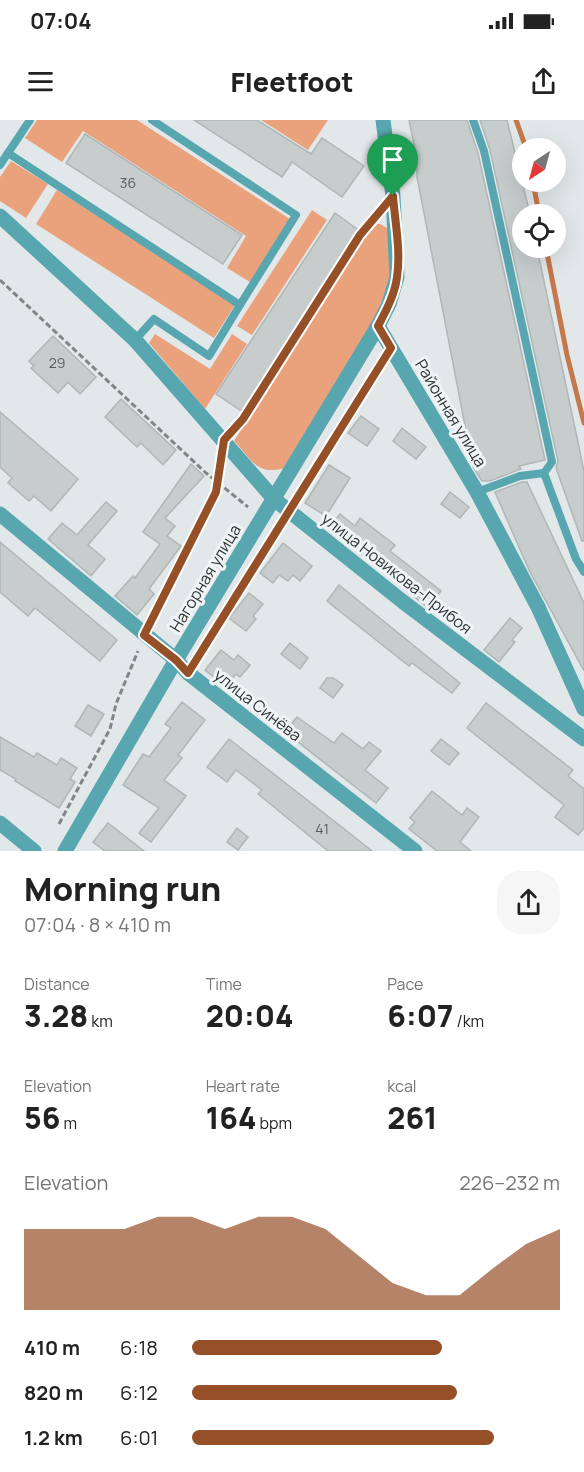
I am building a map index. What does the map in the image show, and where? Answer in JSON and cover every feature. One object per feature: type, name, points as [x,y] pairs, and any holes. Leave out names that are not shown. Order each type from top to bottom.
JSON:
[{"type":"street","points":[[378,326],[389,304],[397,277],[393,196],[383,120]]},
{"type":"street","name":"улица Новикова-Прибоя","points":[[0,216],[135,340],[274,499],[402,601],[584,739]]},
{"type":"street","name":"Районная улица","points":[[378,326],[477,492],[538,607],[584,709]]},
{"type":"street","name":"Нагорная улица","points":[[65,851],[176,660],[378,326]]},
{"type":"street","name":"улица Синёва","points":[[0,514],[176,660],[188,673],[415,851]]},
{"type":"street","points":[[0,823],[34,851]]},
{"type":"lane","points":[[0,165],[30,120]]},
{"type":"lane","points":[[135,340],[154,319],[208,356],[296,215],[152,120]]},
{"type":"lane","points":[[473,120],[484,151],[552,462],[544,472],[520,476],[477,492]]},
{"type":"lane","points":[[8,153],[240,305]]},
{"type":"lane","points":[[544,472],[576,559],[584,572]]},
{"type":"path","points":[[56,831],[110,729],[116,704],[144,635],[216,492],[224,440],[243,419],[360,235],[393,196]]},
{"type":"path","points":[[0,280],[217,481],[277,532]]},
{"type":"path","points":[[226,613],[391,348]]},
{"type":"shaded area","points":[[37,120],[137,120],[290,219],[250,282],[227,268],[246,236],[83,131],[62,162],[25,138]]},
{"type":"shaded area","points":[[261,120],[328,120],[308,150]]},
{"type":"shaded area","points":[[11,161],[48,184],[26,218],[0,201],[0,177]]},
{"type":"shaded area","points":[[57,190],[235,305],[214,338],[36,224]]},
{"type":"shaded area","points":[[312,210],[327,220],[252,335],[237,326]]},
{"type":"shaded area","points":[[373,224],[380,224],[391,230],[395,260],[381,307],[285,468],[268,470],[261,468],[234,441],[368,233],[366,231]]},
{"type":"shaded area","points":[[155,334],[210,369],[232,334],[247,344],[205,409],[149,343]]},
{"type":"building","points":[[194,120],[257,120],[311,154],[322,138],[364,166],[342,197],[292,162],[282,177]]},
{"type":"building","points":[[409,120],[467,120],[478,153],[545,460],[519,466],[521,469],[490,481],[482,481],[473,467],[417,177],[417,159]]},
{"type":"building","points":[[480,120],[507,120],[512,140],[512,192],[525,192],[528,204],[512,204],[512,251],[490,150]]},
{"type":"building","points":[[85,134],[242,235],[223,264],[66,163]]},
{"type":"building","points":[[335,213],[361,232],[243,412],[216,394]]},
{"type":"building","points":[[514,258],[539,258],[584,471],[584,541],[582,541],[556,468],[558,461]]},
{"type":"building","points":[[53,336],[96,377],[80,394],[68,382],[58,393],[31,368],[34,366],[29,361]]},
{"type":"building","points":[[121,399],[176,450],[163,465],[141,443],[137,447],[105,417]]},
{"type":"building","points":[[0,412],[78,479],[51,511],[34,496],[29,501],[8,483],[12,478],[0,467]]},
{"type":"building","points":[[361,416],[379,429],[367,446],[348,433]]},
{"type":"building","points":[[402,428],[426,447],[416,459],[393,441]]},
{"type":"building","points":[[191,464],[204,476],[165,518],[175,526],[167,536],[181,546],[149,589],[154,594],[137,615],[115,596],[133,576],[135,578],[160,544],[143,532]]},
{"type":"building","points":[[329,465],[350,478],[326,516],[305,503]]},
{"type":"building","points":[[527,482],[584,603],[584,671],[529,570],[495,492]]},
{"type":"building","points":[[450,492],[469,507],[460,518],[441,504]]},
{"type":"building","points":[[106,502],[117,511],[88,545],[105,559],[91,576],[48,539],[62,523],[77,535]]},
{"type":"building","points":[[340,514],[355,526],[360,518],[395,545],[390,551],[441,591],[428,608],[329,528]]},
{"type":"building","points":[[0,542],[117,640],[100,661],[35,608],[28,616],[0,592]]},
{"type":"building","points":[[283,543],[312,566],[300,581],[293,575],[288,581],[279,575],[273,583],[260,573]]},
{"type":"building","points":[[339,585],[460,683],[452,693],[412,663],[409,666],[327,601]]},
{"type":"building","points":[[249,593],[263,604],[253,616],[256,619],[246,631],[229,618]]},
{"type":"building","points":[[510,618],[522,628],[512,640],[515,642],[499,662],[484,650]]},
{"type":"building","points":[[290,643],[308,658],[300,669],[281,654]]},
{"type":"building","points":[[221,650],[234,660],[238,655],[250,665],[240,677],[236,674],[226,686],[205,670]]},
{"type":"building","points":[[327,678],[333,678],[343,685],[333,698],[320,688]]},
{"type":"building","points":[[182,702],[205,720],[178,755],[182,758],[164,780],[186,796],[151,842],[139,833],[159,808],[123,785],[143,754],[149,757],[171,728],[165,724]]},
{"type":"building","points":[[486,703],[573,770],[568,776],[584,789],[584,828],[578,835],[555,817],[564,805],[467,728]]},
{"type":"building","points":[[88,705],[104,714],[91,736],[75,726]]},
{"type":"building","points":[[297,717],[334,743],[342,733],[363,749],[369,742],[381,751],[365,770],[388,788],[376,803],[285,732]]},
{"type":"building","points":[[0,737],[34,757],[37,753],[57,765],[61,758],[77,768],[70,779],[75,782],[59,808],[0,770]]},
{"type":"building","points":[[229,739],[372,851],[328,851],[258,794],[262,790],[236,770],[227,782],[207,767]]},
{"type":"building","points":[[441,739],[459,753],[449,765],[431,751]]},
{"type":"building","points":[[432,791],[462,815],[467,808],[479,817],[460,842],[471,851],[437,851],[409,829],[415,822],[410,818]]},
{"type":"building","points":[[108,823],[144,851],[105,851],[93,842]]},
{"type":"building","points":[[237,828],[248,837],[238,850],[227,842]]},
{"type":"waterway","points":[[516,120],[522,138]]},
{"type":"waterway","points":[[535,192],[537,204]]},
{"type":"waterway","points":[[548,258],[567,355],[584,423]]},
{"type":"route","points":[[393,196],[397,277],[389,304],[378,326],[391,348],[188,673],[176,660],[144,635],[216,492],[224,440],[243,419],[360,235],[393,196]]}]
